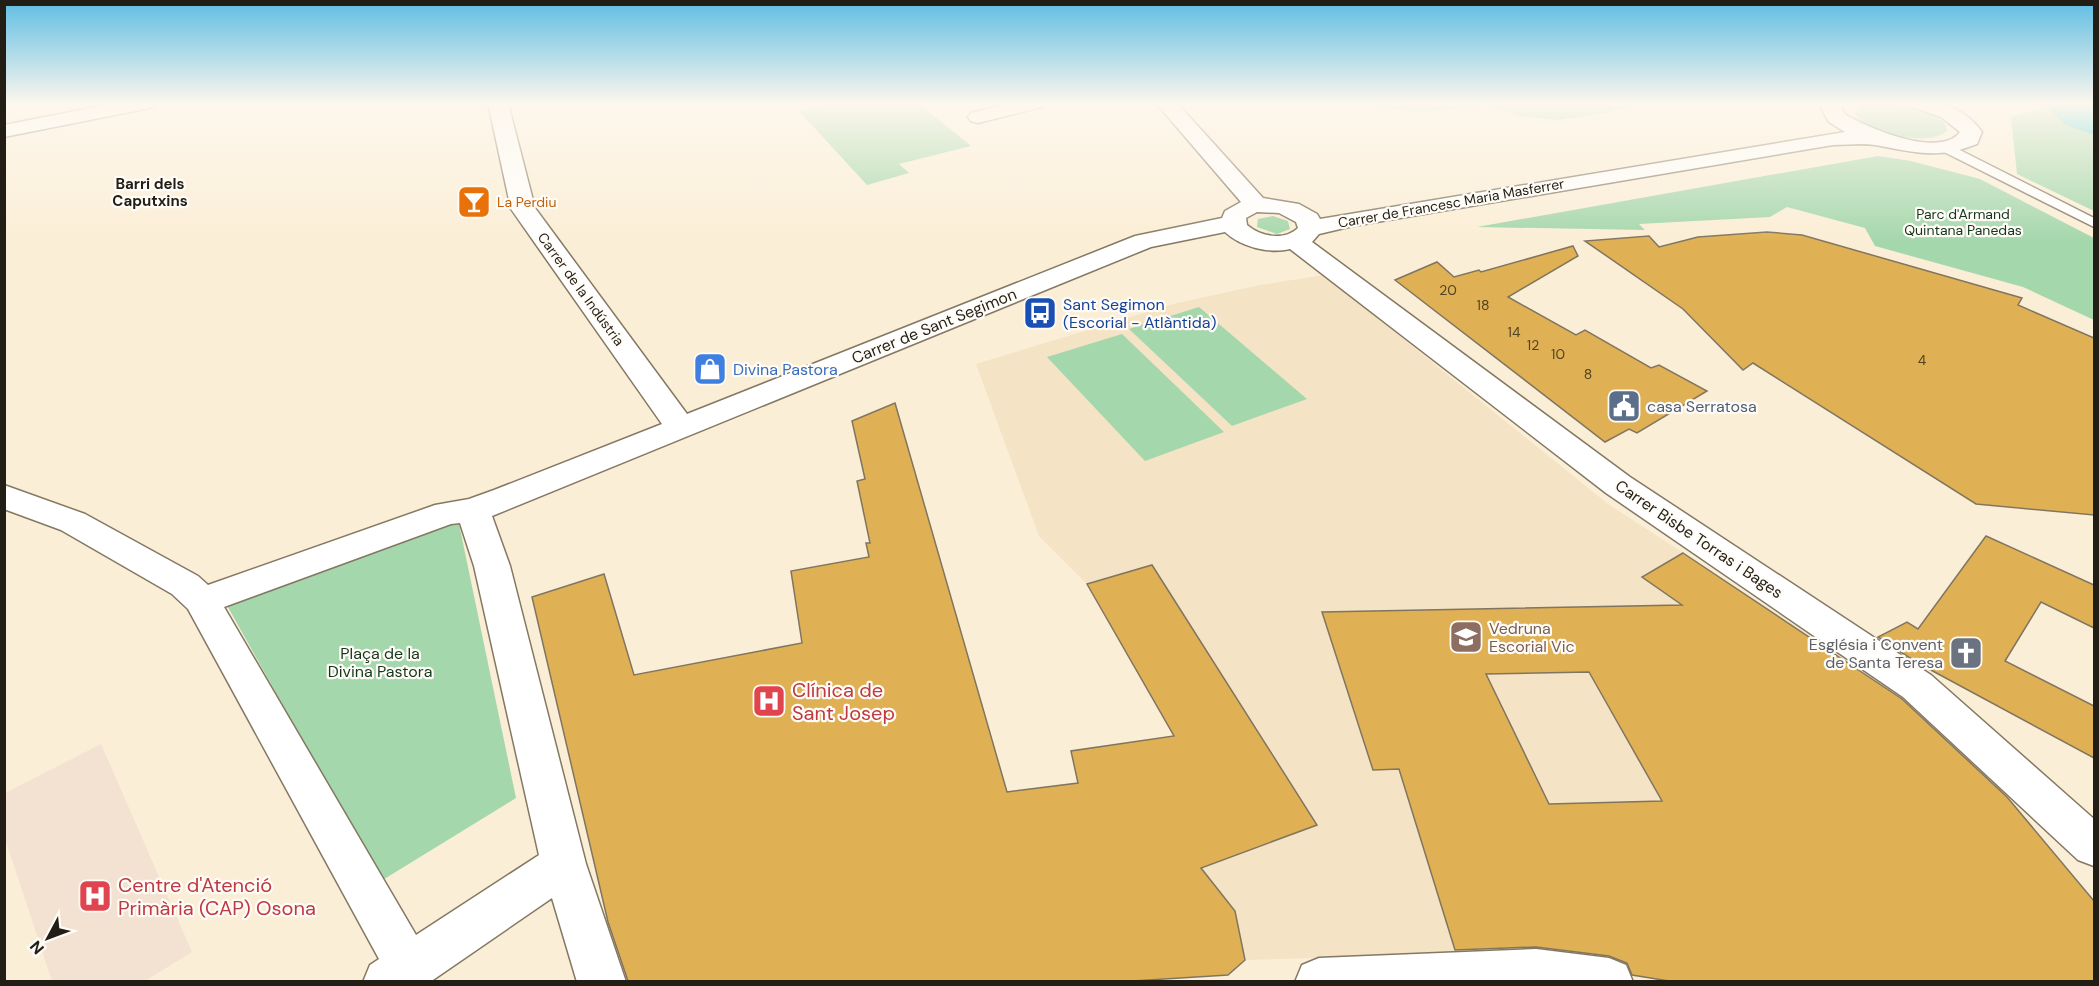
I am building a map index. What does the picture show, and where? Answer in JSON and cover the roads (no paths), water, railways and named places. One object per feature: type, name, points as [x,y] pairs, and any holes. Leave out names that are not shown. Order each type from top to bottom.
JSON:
[{"type":"street","name":"Carrer de la Indústria","points":[[509,149],[523,209],[681,428]]},
{"type":"street","points":[[1207,149],[1257,205],[1236,213],[1233,223]]},
{"type":"street","name":"Carrer de Francesc Maria Masferrer","points":[[1257,205],[1276,205],[1294,210],[1674,149]]},
{"type":"street","name":"Carrer de Francesc Maria Masferrer","points":[[1233,223],[1245,236],[1260,241],[1303,235],[1353,219],[1773,149]]},
{"type":"street","name":"Carrer Bisbe Torras i Bages","points":[[1294,210],[1308,219],[1303,235],[1618,485],[1917,686],[2094,846]]},
{"type":"street","name":"Carrer de Sant Segimon","points":[[472,510],[1144,241],[1233,223]]},
{"type":"street","points":[[4,496],[73,522],[185,585],[202,601],[223,643],[378,909],[397,975],[564,864]]},
{"type":"street","points":[[202,601],[437,516],[472,510],[492,566],[564,864],[602,981]]},
{"type":"street","points":[[1319,981],[1536,973],[1609,981]]},
{"type":"lane","points":[[1948,149],[2094,223]]},
{"type":"place","name":"La Perdiu","points":[[474,202]]},
{"type":"place","name":"Sant Segimon (Escorial - Atlàntida)","points":[[1040,313]]},
{"type":"place","name":"Divina Pastora","points":[[710,369]]},
{"type":"place","name":"casa Serratosa","points":[[1624,406]]},
{"type":"place","name":"Vedruna Escorial Vic","points":[[1466,637]]},
{"type":"place","name":"Església i Convent de Santa Teresa","points":[[1966,653]]},
{"type":"place","name":"Clínica de Sant Josep","points":[[769,701]]},
{"type":"place","name":"Centre d'Atenció Primària (CAP) Osona","points":[[95,896]]},
{"type":"district","name":"Barri dels Caputxins","points":[[150,192]]},
{"type":"park label","name":"Parc d'Armand Quintana Panedas","points":[[1963,222]]},
{"type":"park label","name":"Plaça de la Divina Pastora","points":[[380,662]]}]
